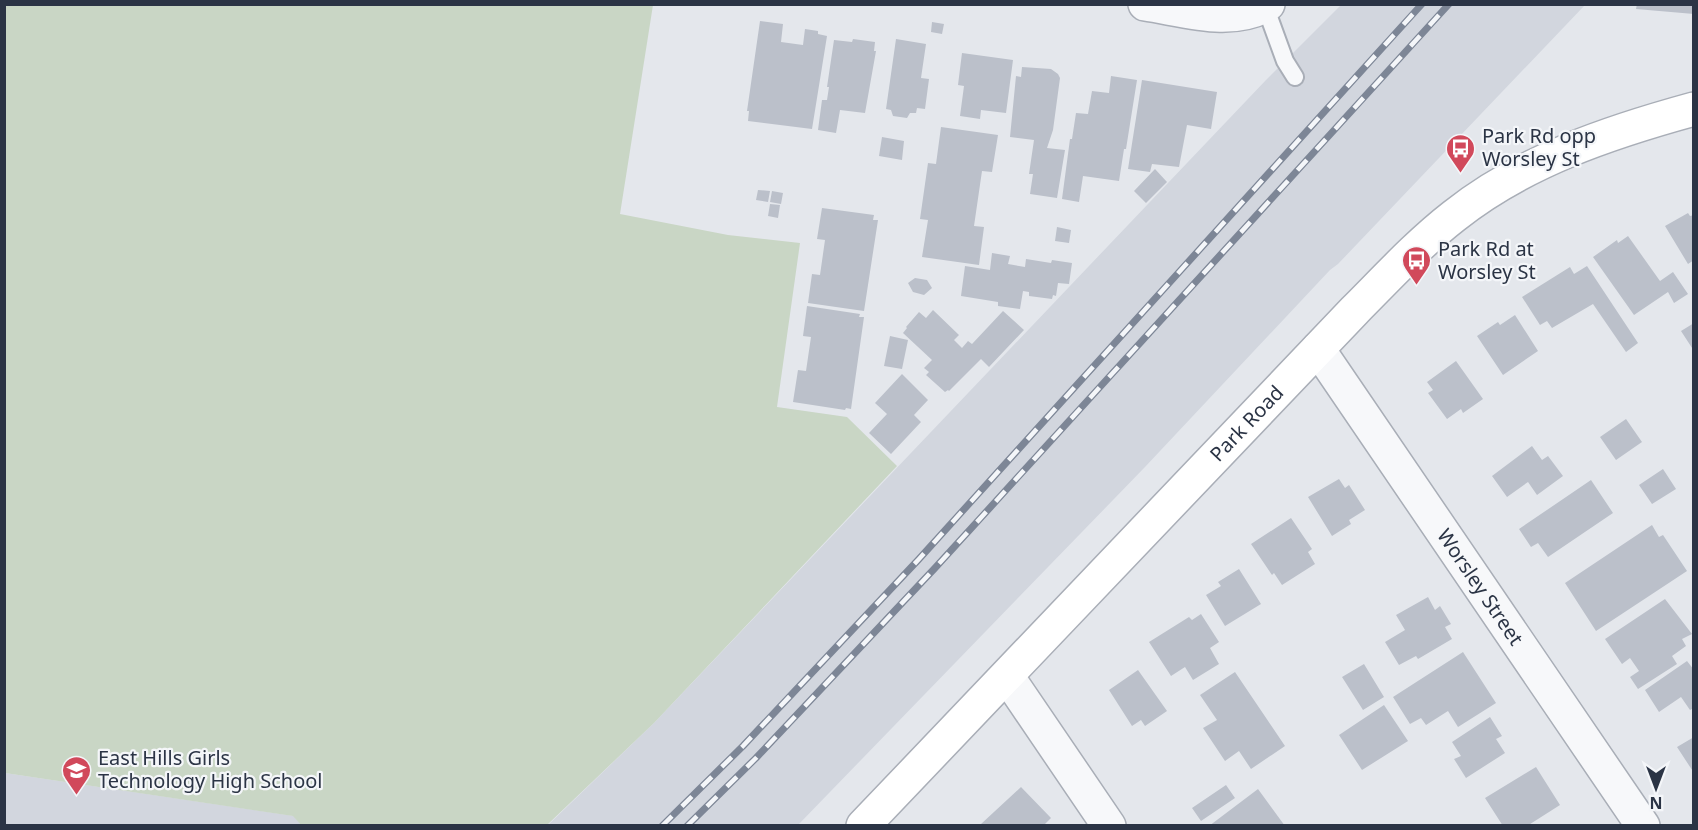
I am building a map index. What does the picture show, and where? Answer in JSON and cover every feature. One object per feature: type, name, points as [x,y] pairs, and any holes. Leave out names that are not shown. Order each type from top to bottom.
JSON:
[{"type":"main road","name":"Park Road","points":[[863,825],[1403,262],[1445,223],[1474,201],[1538,165],[1574,148],[1641,123],[1694,109]]},
{"type":"street","points":[[1145,4],[1233,16],[1250,13],[1267,5]]},
{"type":"street","name":"Worsley Street","points":[[1318,350],[1643,825]]},
{"type":"street","points":[[1007,676],[1109,825]]},
{"type":"lane","points":[[1267,5],[1285,61],[1295,77]]},
{"type":"shaded area","points":[[1341,5],[1585,5],[1330,270],[1145,467],[798,825],[547,826],[654,723],[1266,80]]},
{"type":"shaded area","name":"East Hills Girls Technology High School","points":[[5,773],[294,816],[301,825],[5,826]]},
{"type":"green space","points":[[5,4],[653,5],[620,214],[728,235],[800,243],[777,407],[847,417],[897,466],[654,723],[547,825],[301,825],[293,816],[5,773]]},
{"type":"building","points":[[1637,4],[1694,4],[1694,14],[1636,9]]},
{"type":"building","points":[[760,21],[783,24],[781,42],[803,45],[805,29],[818,31],[818,34],[827,36],[812,129],[748,121],[749,111],[747,111]]},
{"type":"building","points":[[932,22],[944,24],[942,34],[931,32]]},
{"type":"building","points":[[853,39],[875,42],[874,51],[876,51],[865,113],[840,110],[836,133],[818,130],[822,100],[827,100],[834,40],[852,42]]},
{"type":"building","points":[[896,39],[926,44],[921,78],[929,79],[925,109],[917,108],[916,113],[910,113],[907,118],[893,116],[891,110],[886,109]]},
{"type":"building","points":[[962,53],[1013,60],[1006,113],[981,110],[980,119],[960,116],[964,86],[958,85]]},
{"type":"building","points":[[1022,67],[1051,69],[1060,78],[1053,130],[1047,148],[1065,150],[1057,198],[1030,194],[1033,174],[1029,174],[1034,140],[1010,137],[1016,76],[1021,77]]},
{"type":"building","points":[[1111,76],[1137,80],[1119,181],[1083,176],[1079,202],[1062,199],[1076,113],[1088,114],[1092,91],[1109,93]]},
{"type":"building","points":[[1142,80],[1217,92],[1211,129],[1187,125],[1179,167],[1152,164],[1150,172],[1128,169]]},
{"type":"building","points":[[941,127],[998,135],[992,172],[982,171],[974,226],[984,227],[979,265],[922,257],[928,220],[920,219],[928,163],[936,164]]},
{"type":"building","points":[[882,137],[904,141],[902,160],[879,156]]},
{"type":"building","points":[[1155,169],[1167,182],[1146,203],[1134,191]]},
{"type":"building","points":[[758,190],[770,191],[768,202],[756,200]]},
{"type":"building","points":[[772,191],[783,193],[781,204],[770,202]]},
{"type":"building","points":[[770,204],[780,205],[778,218],[768,216]]},
{"type":"building","points":[[822,208],[874,215],[873,220],[878,220],[864,311],[808,303],[812,274],[820,275],[825,240],[817,239]]},
{"type":"building","points":[[1688,213],[1690,216],[1694,215],[1694,260],[1688,264],[1665,226]]},
{"type":"building","points":[[1057,227],[1071,230],[1069,243],[1055,241]]},
{"type":"building","points":[[1628,236],[1660,281],[1673,272],[1688,294],[1674,303],[1668,292],[1634,315],[1593,257],[1617,240],[1618,243]]},
{"type":"building","points":[[992,253],[1010,256],[1008,264],[1025,267],[1026,259],[1051,263],[1052,260],[1072,263],[1069,284],[1058,283],[1056,296],[1053,295],[1052,299],[1029,296],[1029,292],[1023,291],[1020,309],[998,306],[998,302],[961,296],[965,266],[990,270]]},
{"type":"building","points":[[1587,266],[1638,343],[1626,352],[1593,304],[1552,328],[1547,321],[1540,325],[1522,297],[1570,267],[1574,274]]},
{"type":"building","points":[[915,278],[927,280],[932,288],[924,295],[913,292],[908,283]]},
{"type":"building","points":[[807,306],[860,314],[859,317],[864,317],[851,409],[793,402],[798,370],[806,371],[811,337],[803,336]]},
{"type":"building","points":[[933,310],[959,335],[954,340],[962,348],[968,341],[972,344],[1003,311],[1024,330],[989,367],[981,359],[949,391],[945,392],[926,375],[929,372],[924,368],[932,360],[903,333],[919,312],[926,318]]},
{"type":"building","points":[[1515,315],[1538,351],[1503,375],[1477,336],[1498,322],[1500,325]]},
{"type":"building","points":[[1694,323],[1694,351],[1681,331]]},
{"type":"building","points":[[890,336],[908,340],[902,369],[884,366]]},
{"type":"building","points":[[1456,361],[1483,399],[1463,413],[1461,409],[1447,419],[1428,393],[1433,390],[1427,382]]},
{"type":"building","points":[[902,374],[928,400],[914,415],[921,422],[891,454],[869,433],[887,414],[875,403]]},
{"type":"building","points":[[1626,419],[1642,442],[1616,460],[1600,437]]},
{"type":"building","points":[[1532,446],[1542,460],[1548,456],[1563,476],[1537,495],[1528,482],[1507,497],[1492,476]]},
{"type":"building","points":[[1663,469],[1676,489],[1652,504],[1639,485]]},
{"type":"building","points":[[1339,479],[1345,488],[1349,485],[1365,510],[1349,520],[1351,524],[1332,536],[1308,497]]},
{"type":"building","points":[[1591,480],[1613,513],[1548,557],[1538,543],[1531,547],[1519,529]]},
{"type":"building","points":[[1291,518],[1312,549],[1308,552],[1315,564],[1282,585],[1274,573],[1272,575],[1251,544]]},
{"type":"building","points":[[1652,525],[1659,537],[1663,535],[1687,571],[1596,631],[1565,583]]},
{"type":"building","points":[[1239,569],[1261,604],[1225,626],[1206,595],[1221,586],[1218,582]]},
{"type":"building","points":[[1428,597],[1435,610],[1440,606],[1451,624],[1445,627],[1452,639],[1418,659],[1416,656],[1399,665],[1385,642],[1405,630],[1396,615]]},
{"type":"building","points":[[1665,599],[1692,634],[1682,639],[1686,646],[1672,656],[1677,664],[1638,689],[1630,677],[1639,671],[1630,658],[1622,664],[1605,639]]},
{"type":"building","points":[[1201,614],[1219,642],[1210,648],[1219,664],[1193,680],[1185,667],[1171,676],[1149,642],[1189,617],[1192,620]]},
{"type":"building","points":[[1463,652],[1496,703],[1458,727],[1448,711],[1426,725],[1421,718],[1410,724],[1393,697]]},
{"type":"building","points":[[1687,661],[1694,670],[1694,708],[1690,710],[1681,697],[1659,712],[1645,690]]},
{"type":"building","points":[[1364,664],[1384,697],[1363,710],[1342,677]]},
{"type":"building","points":[[1138,670],[1167,711],[1145,726],[1141,720],[1132,726],[1109,690]]},
{"type":"building","points":[[1235,672],[1285,746],[1251,769],[1239,751],[1225,761],[1203,728],[1217,720],[1200,695]]},
{"type":"building","points":[[1384,705],[1408,741],[1362,770],[1339,735]]},
{"type":"building","points":[[1490,717],[1502,736],[1496,739],[1505,753],[1466,778],[1454,759],[1461,756],[1452,742]]},
{"type":"building","points":[[1694,737],[1694,773],[1677,747]]},
{"type":"building","points":[[1536,767],[1560,805],[1527,826],[1503,826],[1485,798]]},
{"type":"building","points":[[1226,785],[1235,798],[1201,821],[1192,808]]},
{"type":"building","points":[[1021,787],[1051,818],[1043,826],[982,826],[981,824]]},
{"type":"building","points":[[1258,789],[1285,826],[1209,826]]},
{"type":"railway","points":[[662,826],[743,746],[919,559],[1422,4]]},
{"type":"railway","points":[[687,826],[756,758],[935,568],[1449,4]]},
{"type":"place","name":"Park Rd opp Worsley St","points":[[1461,174]]},
{"type":"place","name":"Park Rd at Worsley St","points":[[1417,286]]},
{"type":"place","name":"East Hills Girls Technology High School","points":[[77,796]]}]
